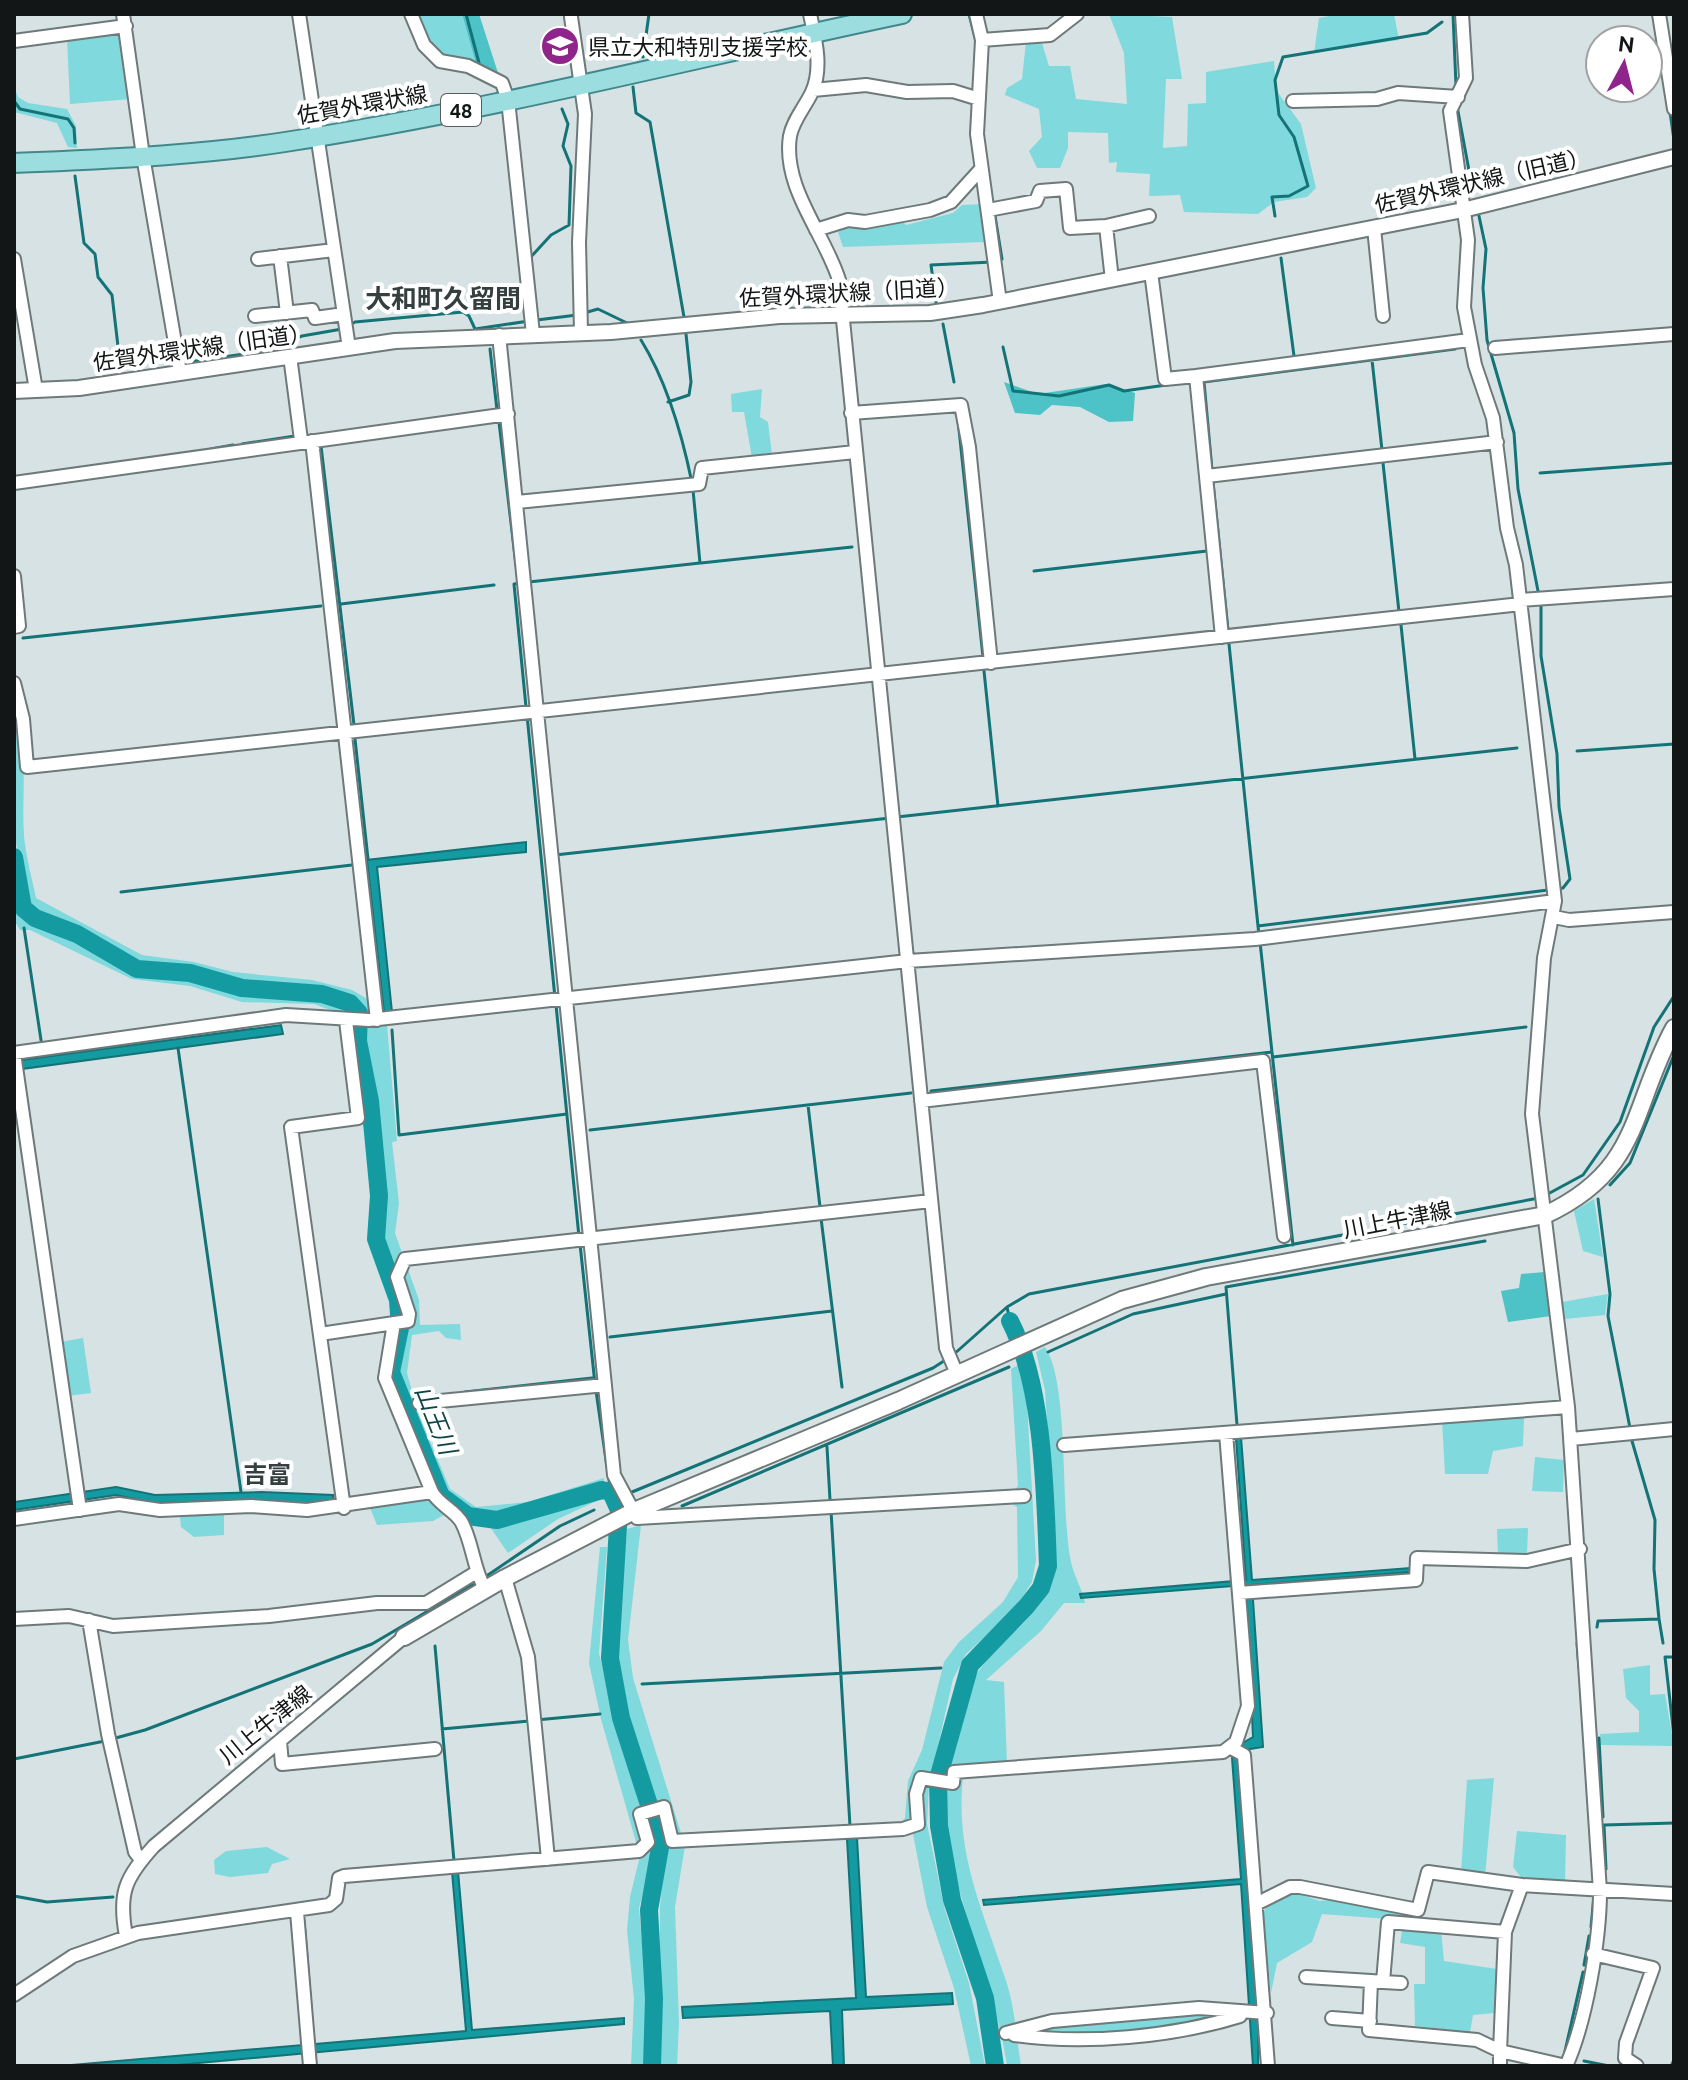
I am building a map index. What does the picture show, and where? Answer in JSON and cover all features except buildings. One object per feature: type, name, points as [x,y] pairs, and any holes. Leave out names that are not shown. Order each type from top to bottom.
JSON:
[{"type":"main road","name":"佐賀外環状線","points":[[14,163],[143,156],[317,136],[583,85],[811,33],[836,21],[902,14]]},
{"type":"main road","name":"川上牛津線","points":[[954,1369],[1007,1351],[1107,1305],[1162,1287],[1544,1210],[1574,1201],[1613,1167],[1629,1140],[1674,1028]]},
{"type":"main road","points":[[632,1512],[954,1369]]},
{"type":"main road","name":"川上牛津線","points":[[404,1637],[505,1578],[632,1512]]},
{"type":"street","points":[[299,14],[348,341]]},
{"type":"street","points":[[411,14],[424,45],[440,61],[468,66],[502,83],[508,100],[532,325]]},
{"type":"street","points":[[810,14],[817,54],[813,90],[790,136],[798,190],[816,230],[830,250],[842,315],[946,1348],[954,1369]]},
{"type":"street","points":[[976,14],[982,40],[977,134],[1000,302]]},
{"type":"street","points":[[1462,14],[1466,51],[1450,111],[1469,256],[1464,307],[1469,340],[1497,442],[1507,528],[1531,600],[1554,880],[1554,917],[1544,958],[1532,1114],[1571,1439],[1600,1891],[1579,2032],[1566,2066],[1500,2051],[1477,2040],[1369,2030],[1388,1922],[1505,1932]]},
{"type":"street","points":[[1659,14],[1674,109]]},
{"type":"street","points":[[982,40],[1050,35],[1071,16]]},
{"type":"street","points":[[571,17],[583,85],[580,320]]},
{"type":"street","points":[[14,41],[125,20],[143,156],[180,372]]},
{"type":"street","points":[[813,90],[866,85],[907,92],[953,91],[979,99]]},
{"type":"street","points":[[1293,101],[1377,99],[1398,93],[1456,93]]},
{"type":"street","name":"佐賀外環状線（旧道）","points":[[14,391],[79,388],[290,356],[348,341],[499,335],[532,325],[580,320],[930,313],[1000,302],[1463,210],[1674,157]]},
{"type":"street","points":[[816,230],[848,220],[865,222],[930,210],[951,202],[981,169]]},
{"type":"street","points":[[988,210],[1036,201],[1040,191],[1066,189],[1070,228],[1106,226],[1149,216]]},
{"type":"street","points":[[1106,226],[1112,280]]},
{"type":"street","points":[[1374,228],[1383,316]]},
{"type":"street","points":[[258,259],[334,250]]},
{"type":"street","points":[[280,256],[287,313]]},
{"type":"street","points":[[14,259],[36,390]]},
{"type":"street","points":[[1151,272],[1165,379],[1469,340]]},
{"type":"street","points":[[255,316],[312,310],[315,318],[345,317]]},
{"type":"street","points":[[1495,348],[1674,334]]},
{"type":"street","points":[[499,335],[614,1475],[637,1518],[1024,1496]]},
{"type":"street","points":[[290,356],[306,440],[344,734],[373,1020]]},
{"type":"street","points":[[1196,376],[1222,637]]},
{"type":"street","points":[[851,413],[961,405],[969,447],[991,663]]},
{"type":"street","points":[[14,483],[508,414]]},
{"type":"street","points":[[1207,476],[1497,442]]},
{"type":"street","points":[[517,502],[699,484],[702,468],[855,452]]},
{"type":"street","points":[[14,576],[19,626],[14,627]]},
{"type":"street","points":[[14,683],[23,719],[27,767],[991,663],[1531,600],[1674,589]]},
{"type":"street","points":[[80,1507],[14,1053],[286,1015],[346,1021],[373,1020],[908,961],[1260,938],[1555,901]]},
{"type":"street","points":[[1554,917],[1569,920],[1674,912]]},
{"type":"street","points":[[344,1508],[291,1127],[358,1118],[346,1021]]},
{"type":"street","points":[[921,1101],[1263,1061],[1284,1236]]},
{"type":"street","points":[[320,1334],[408,1321],[409,1314],[397,1277],[405,1259],[931,1201]]},
{"type":"street","points":[[394,1323],[385,1378],[437,1502],[462,1522],[475,1573],[485,1589]]},
{"type":"street","points":[[419,1403],[605,1385]]},
{"type":"street","points":[[1064,1445],[1568,1407]]},
{"type":"street","points":[[1571,1439],[1674,1429]]},
{"type":"street","points":[[14,1995],[73,1956],[126,1936],[297,1912],[333,1904],[339,1878],[344,1876],[639,1851],[648,1842],[640,1814],[664,1807],[672,1841],[903,1829],[918,1824],[916,1794],[921,1778],[953,1783],[954,1772],[1223,1752],[1236,1742],[1248,1706],[1243,1589],[1226,1433]]},
{"type":"street","points":[[14,1519],[80,1507],[119,1504],[160,1510],[251,1506],[307,1510],[344,1508],[432,1492]]},
{"type":"street","points":[[1243,1589],[1416,1580],[1417,1558],[1527,1561],[1580,1549]]},
{"type":"street","points":[[14,1619],[69,1616],[113,1626],[269,1616],[377,1603],[426,1603],[475,1573]]},
{"type":"street","points":[[505,1578],[528,1657],[548,1859]]},
{"type":"street","points":[[89,1620],[108,1734],[135,1852],[141,1860]]},
{"type":"street","name":"川上牛津線","points":[[126,1936],[122,1898],[126,1882],[141,1860],[404,1637]]},
{"type":"street","points":[[280,1741],[282,1764],[435,1749]]},
{"type":"street","points":[[1231,1748],[1244,1755],[1267,2013],[1268,2066]]},
{"type":"street","points":[[1256,1904],[1290,1887],[1300,1887],[1418,1910],[1428,1872],[1522,1885],[1674,1894]]},
{"type":"street","points":[[1500,2066],[1505,1932],[1522,1885]]},
{"type":"street","points":[[297,1912],[309,2054]]},
{"type":"street","points":[[1593,1954],[1653,1968],[1626,2043],[1625,2058],[1637,2066]]},
{"type":"street","points":[[1306,1977],[1401,1983]]},
{"type":"street","points":[[1247,2014],[1200,2028],[1054,2041],[1006,2033],[1052,2021],[1184,2009],[1267,2013]]},
{"type":"street","points":[[1332,2018],[1370,2021]]},
{"type":"shaded area","points":[[415,14],[462,14],[476,64],[436,51]]},
{"type":"shaded area","points":[[462,14],[479,14],[499,76],[476,64]]},
{"type":"shaded area","points":[[1109,14],[1172,17],[1182,79],[1166,79],[1163,148],[1187,146],[1188,104],[1206,103],[1206,72],[1274,61],[1276,90],[1301,124],[1316,188],[1307,197],[1274,202],[1258,214],[1184,212],[1180,195],[1149,196],[1150,174],[1116,172],[1117,162],[1109,163],[1108,133],[1068,132],[1068,148],[1060,168],[1037,168],[1029,151],[1042,137],[1039,109],[1005,95],[1007,88],[1022,79],[1026,42],[1041,40],[1049,66],[1070,66],[1076,99],[1127,104],[1124,53]]},
{"type":"shaded area","points":[[1340,14],[1394,14],[1399,40],[1314,53],[1319,18]]},
{"type":"shaded area","points":[[121,31],[131,99],[70,104],[67,39]]},
{"type":"shaded area","points":[[14,86],[18,97],[28,103],[67,109],[76,126],[77,148],[68,147],[57,123],[14,112]]},
{"type":"shaded area","points":[[983,204],[988,228],[983,233],[984,242],[843,247],[838,232],[847,226],[900,219],[906,225],[953,213],[962,205]]},
{"type":"shaded area","points":[[1004,382],[1038,394],[1106,384],[1135,393],[1133,421],[1109,422],[1080,407],[1052,405],[1040,415],[1015,413]]},
{"type":"shaded area","points":[[762,389],[760,417],[768,422],[772,455],[752,458],[744,412],[732,412],[731,394]]},
{"type":"shaded area","points":[[14,699],[22,732],[24,836],[36,898],[142,955],[194,962],[233,972],[312,980],[352,990],[369,1000],[372,1012],[365,1013],[352,998],[316,987],[244,983],[195,969],[141,965],[80,931],[36,912],[26,902],[15,837]]},
{"type":"shaded area","points":[[526,842],[526,852],[377,867],[392,1012],[384,1012],[367,860]]},
{"type":"shaded area","points":[[14,881],[19,907],[27,918],[73,936],[136,970],[186,977],[241,992],[322,997],[346,1006],[353,1015],[336,1015],[314,1004],[242,1002],[190,986],[132,979],[30,930],[20,930],[14,920]]},
{"type":"shaded area","points":[[281,1025],[283,1034],[14,1070],[14,1061]]},
{"type":"shaded area","points":[[365,1025],[387,1025],[397,1141],[392,1142],[399,1203],[395,1233],[419,1300],[420,1325],[460,1324],[461,1340],[446,1338],[439,1331],[412,1335],[407,1373],[417,1410],[450,1489],[476,1507],[528,1502],[604,1478],[604,1486],[509,1512],[473,1513],[445,1493],[394,1372],[405,1313],[380,1236],[383,1196],[374,1097],[363,1041]]},
{"type":"shaded area","points":[[1594,1199],[1603,1257],[1583,1251],[1574,1211]]},
{"type":"shaded area","points":[[1545,1272],[1551,1316],[1508,1322],[1501,1291],[1519,1288],[1521,1274]]},
{"type":"shaded area","points":[[1608,1294],[1605,1315],[1565,1319],[1562,1302]]},
{"type":"shaded area","points":[[83,1338],[91,1393],[67,1396],[60,1342]]},
{"type":"shaded area","points":[[1045,1347],[1058,1389],[1071,1562],[1085,1603],[1064,1603],[1041,1631],[986,1680],[1004,1682],[1007,1764],[963,1777],[966,1854],[1013,2009],[1021,2066],[1007,2066],[994,2005],[958,1886],[946,1810],[952,1758],[968,1693],[988,1658],[1041,1601],[1051,1583],[1056,1560],[1045,1390],[1036,1352]]},
{"type":"shaded area","points":[[1020,1364],[1026,1386],[1036,1560],[1032,1582],[1015,1609],[966,1654],[953,1679],[929,1785],[927,1824],[945,1910],[969,1983],[985,2066],[971,2066],[954,1988],[927,1907],[913,1834],[900,1834],[899,1824],[905,1818],[908,1781],[922,1750],[944,1662],[959,1642],[1003,1602],[1018,1577],[1017,1507],[1009,1502],[1018,1485],[1011,1369]]},
{"type":"shaded area","points":[[1524,1417],[1523,1446],[1493,1451],[1488,1474],[1445,1474],[1442,1420]]},
{"type":"shaded area","points":[[1241,1437],[1252,1580],[1410,1568],[1410,1572],[1252,1585],[1263,1747],[1244,1750],[1238,1759],[1259,1999],[1258,2066],[1253,2066],[1241,1884],[984,1905],[983,1900],[1241,1879],[1232,1758],[1241,1744],[1253,1737],[1246,1585],[1081,1598],[1080,1594],[1246,1580],[1236,1438]]},
{"type":"shaded area","points":[[1535,1457],[1564,1460],[1563,1492],[1532,1491]]},
{"type":"shaded area","points":[[116,1487],[155,1495],[262,1492],[333,1495],[334,1502],[303,1505],[261,1500],[154,1503],[116,1495],[14,1510],[14,1502]]},
{"type":"shaded area","points":[[599,1494],[605,1497],[558,1519],[508,1553],[488,1524],[531,1518]]},
{"type":"shaded area","points":[[428,1498],[444,1515],[433,1521],[377,1525],[370,1508]]},
{"type":"shaded area","points":[[224,1513],[224,1535],[194,1537],[181,1527],[180,1517]]},
{"type":"shaded area","points":[[641,1525],[628,1640],[633,1678],[685,1846],[675,1907],[679,2023],[677,2066],[659,2066],[660,1906],[667,1840],[631,1727],[618,1669],[617,1644],[627,1529]]},
{"type":"shaded area","points":[[1528,1528],[1527,1555],[1498,1556],[1497,1529]]},
{"type":"shaded area","points":[[600,1547],[607,1547],[599,1654],[652,1845],[652,1860],[639,1908],[647,1998],[646,2066],[631,2066],[634,1999],[627,1930],[630,1897],[640,1856],[601,1719],[589,1663]]},
{"type":"shaded area","points":[[1650,1665],[1650,1695],[1665,1694],[1674,1746],[1601,1745],[1600,1734],[1639,1732],[1639,1711],[1626,1698],[1623,1669]]},
{"type":"shaded area","points":[[1494,1778],[1485,1876],[1461,1873],[1467,1780]]},
{"type":"shaded area","points":[[1517,1831],[1566,1835],[1565,1885],[1524,1881],[1513,1867]]},
{"type":"shaded area","points":[[857,1838],[866,1997],[952,1993],[953,2004],[842,2010],[844,2066],[833,2066],[830,2011],[683,2018],[682,2007],[856,1998],[847,1839]]},
{"type":"shaded area","points":[[267,1847],[290,1859],[272,1864],[268,1873],[230,1877],[215,1874],[214,1860],[226,1851]]},
{"type":"shaded area","points":[[458,1871],[472,2030],[624,2018],[624,2024],[166,2066],[60,2066],[466,2031],[452,1872]]},
{"type":"shaded area","points":[[1290,1891],[1320,1901],[1344,1898],[1417,1915],[1414,1921],[1322,1914],[1312,1942],[1277,1963],[1271,1993],[1262,1914],[1271,1900]]},
{"type":"shaded area","points":[[1403,1925],[1441,1930],[1444,1961],[1497,1969],[1495,2013],[1473,2015],[1470,2032],[1415,2026],[1414,1984],[1425,1984],[1425,1947],[1400,1943]]},
{"type":"shaded area","points":[[1200,2011],[1226,2014],[1180,2026],[1126,2034],[1023,2034],[1054,2024]]},
{"type":"waterway","points":[[466,14],[479,63]]},
{"type":"waterway","points":[[643,57],[649,14]]},
{"type":"waterway","points":[[969,14],[976,41]]},
{"type":"waterway","points":[[1453,14],[1456,86]]},
{"type":"waterway","points":[[1275,216],[1272,197],[1289,196],[1308,186],[1294,137],[1279,115],[1275,80],[1283,57],[1427,33],[1442,22]]},
{"type":"waterway","points":[[633,87],[636,113],[650,122],[684,317]]},
{"type":"waterway","points":[[14,101],[20,109],[68,119],[74,128],[75,143]]},
{"type":"waterway","points":[[1457,106],[1473,192]]},
{"type":"waterway","points":[[529,259],[551,235],[569,225],[571,166],[563,146],[568,124],[562,109]]},
{"type":"waterway","points":[[1670,112],[1674,140]]},
{"type":"waterway","points":[[75,176],[84,243],[95,254],[98,277],[112,295],[119,355],[128,363],[146,359],[174,362]]},
{"type":"waterway","points":[[995,216],[1002,259]]},
{"type":"waterway","points":[[1479,216],[1486,249],[1483,288],[1487,340],[1514,433],[1518,489],[1539,596]]},
{"type":"waterway","points":[[1281,258],[1294,356]]},
{"type":"waterway","points":[[936,302],[931,265],[992,262]]},
{"type":"waterway","points":[[584,313],[598,309],[627,323]]},
{"type":"waterway","points":[[348,326],[355,322],[463,312],[469,316],[475,329],[529,321]]},
{"type":"waterway","points":[[537,320],[577,315]]},
{"type":"waterway","points":[[943,324],[954,382]]},
{"type":"waterway","points":[[182,363],[257,352],[302,336],[342,329]]},
{"type":"waterway","points":[[668,402],[689,395],[691,382],[686,334]]},
{"type":"waterway","points":[[641,340],[659,373],[672,409],[692,483]]},
{"type":"waterway","points":[[1003,347],[1013,391],[1059,396],[1109,385],[1124,391],[1173,384]]},
{"type":"waterway","points":[[490,349],[497,410]]},
{"type":"waterway","points":[[1212,470],[1204,382],[1455,349]]},
{"type":"waterway","points":[[1372,360],[1382,450]]},
{"type":"waterway","points":[[958,420],[983,657]]},
{"type":"waterway","points":[[499,422],[516,565]]},
{"type":"waterway","points":[[242,444],[295,436]]},
{"type":"waterway","points":[[211,449],[233,445]]},
{"type":"waterway","points":[[321,446],[354,725]]},
{"type":"waterway","points":[[189,453],[201,451]]},
{"type":"waterway","points":[[1383,463],[1399,612]]},
{"type":"waterway","points":[[1540,473],[1674,463]]},
{"type":"waterway","points":[[1213,483],[1228,630]]},
{"type":"waterway","points":[[529,582],[700,563],[693,490]]},
{"type":"waterway","points":[[701,563],[852,547]]},
{"type":"waterway","points":[[1034,571],[1207,551]]},
{"type":"waterway","points":[[522,583],[514,584],[526,707]]},
{"type":"waterway","points":[[341,604],[494,585]]},
{"type":"waterway","points":[[1541,604],[1541,656],[1557,754],[1559,807],[1570,879],[1563,888],[1556,889]]},
{"type":"waterway","points":[[23,638],[321,606]]},
{"type":"waterway","points":[[1401,625],[1415,759]]},
{"type":"waterway","points":[[1229,644],[1258,926]]},
{"type":"waterway","points":[[984,671],[998,806]]},
{"type":"waterway","points":[[527,715],[555,998]]},
{"type":"waterway","points":[[355,739],[368,859]]},
{"type":"waterway","points":[[1577,751],[1674,744]]},
{"type":"waterway","points":[[897,817],[1517,748]]},
{"type":"waterway","points":[[555,855],[890,818]]},
{"type":"waterway","name":"山王川","points":[[14,857],[23,908],[35,918],[77,934],[137,969],[190,973],[242,988],[322,994],[350,1003],[359,1013],[358,1041],[370,1101],[379,1196],[376,1239],[398,1300],[400,1328],[391,1372],[441,1496],[468,1516],[497,1520],[602,1490],[611,1492],[619,1510],[610,1658],[621,1718],[661,1842],[649,1910],[654,1999],[652,2066]]},
{"type":"waterway","points":[[121,892],[352,865]]},
{"type":"waterway","points":[[1259,935],[1258,926],[1548,890]]},
{"type":"waterway","points":[[24,928],[41,1040]]},
{"type":"waterway","points":[[1260,942],[1293,1245]]},
{"type":"waterway","points":[[1546,1195],[1583,1175],[1620,1122],[1654,1027],[1674,996]]},
{"type":"waterway","points":[[556,1005],[579,1237]]},
{"type":"waterway","points":[[1273,1057],[1526,1027]]},
{"type":"waterway","points":[[392,1030],[399,1135],[567,1114]]},
{"type":"waterway","points":[[178,1048],[241,1492]]},
{"type":"waterway","points":[[931,1091],[1272,1052]]},
{"type":"waterway","points":[[1610,1185],[1630,1163],[1674,1055]]},
{"type":"waterway","points":[[590,1130],[911,1093]]},
{"type":"waterway","points":[[808,1105],[820,1207]]},
{"type":"waterway","points":[[1010,1321],[1007,1307],[1029,1294],[1539,1198]]},
{"type":"waterway","points":[[1598,1199],[1610,1294],[1608,1316],[1630,1428]]},
{"type":"waterway","points":[[821,1218],[842,1387]]},
{"type":"waterway","points":[[1237,1425],[1226,1287],[1485,1241]]},
{"type":"waterway","points":[[580,1244],[595,1384]]},
{"type":"waterway","points":[[1048,1352],[1133,1314],[1226,1294]]},
{"type":"waterway","points":[[953,1355],[1007,1307]]},
{"type":"waterway","points":[[610,1337],[832,1311]]},
{"type":"waterway","points":[[995,2066],[985,1998],[952,1900],[939,1826],[938,1779],[970,1665],[1041,1588],[1048,1566],[1041,1440],[1030,1377],[1010,1321]]},
{"type":"waterway","points":[[632,1492],[933,1368],[947,1359]]},
{"type":"waterway","points":[[682,1506],[1009,1367]]},
{"type":"waterway","points":[[465,1392],[592,1378]]},
{"type":"waterway","points":[[596,1391],[607,1467]]},
{"type":"waterway","points":[[1597,1627],[1598,1621],[1659,1619],[1654,1569],[1655,1520],[1632,1441]]},
{"type":"waterway","points":[[827,1447],[830,1500]]},
{"type":"waterway","points":[[608,1474],[611,1492]]},
{"type":"waterway","points":[[485,1577],[560,1526],[594,1510]]},
{"type":"waterway","points":[[831,1511],[850,1826]]},
{"type":"waterway","points":[[112,1739],[145,1730],[372,1644],[479,1581]]},
{"type":"waterway","points":[[1659,1619],[1663,1643]]},
{"type":"waterway","points":[[1577,1643],[1579,1668]]},
{"type":"waterway","points":[[435,1646],[454,1861]]},
{"type":"waterway","points":[[1674,1657],[1665,1657],[1674,1736]]},
{"type":"waterway","points":[[642,1684],[941,1668]]},
{"type":"waterway","points":[[536,1720],[600,1714]]},
{"type":"waterway","points":[[442,1729],[529,1721]]},
{"type":"waterway","points":[[1599,1738],[1603,1817]]},
{"type":"waterway","points":[[14,1759],[105,1741]]},
{"type":"waterway","points":[[1606,1869],[1604,1825],[1674,1823]]},
{"type":"waterway","points":[[14,1896],[47,1902],[113,1897]]},
{"type":"waterway","points":[[1591,1927],[1594,1896]]},
{"type":"waterway","points":[[304,1921],[314,2044]]},
{"type":"waterway","points":[[1584,1965],[1589,1936]]},
{"type":"waterway","points":[[1565,2051],[1583,1972]]},
{"type":"waterway","points":[[1672,2064],[1674,2060]]},
{"type":"waterway","points":[[1584,2061],[1609,2066]]},
{"type":"place","name":"県立大和特別支援学校","points":[[560,46]]},
{"type":"district","name":"大和町久留間","points":[[443,298]]},
{"type":"district","name":"吉富","points":[[267,1474]]}]
